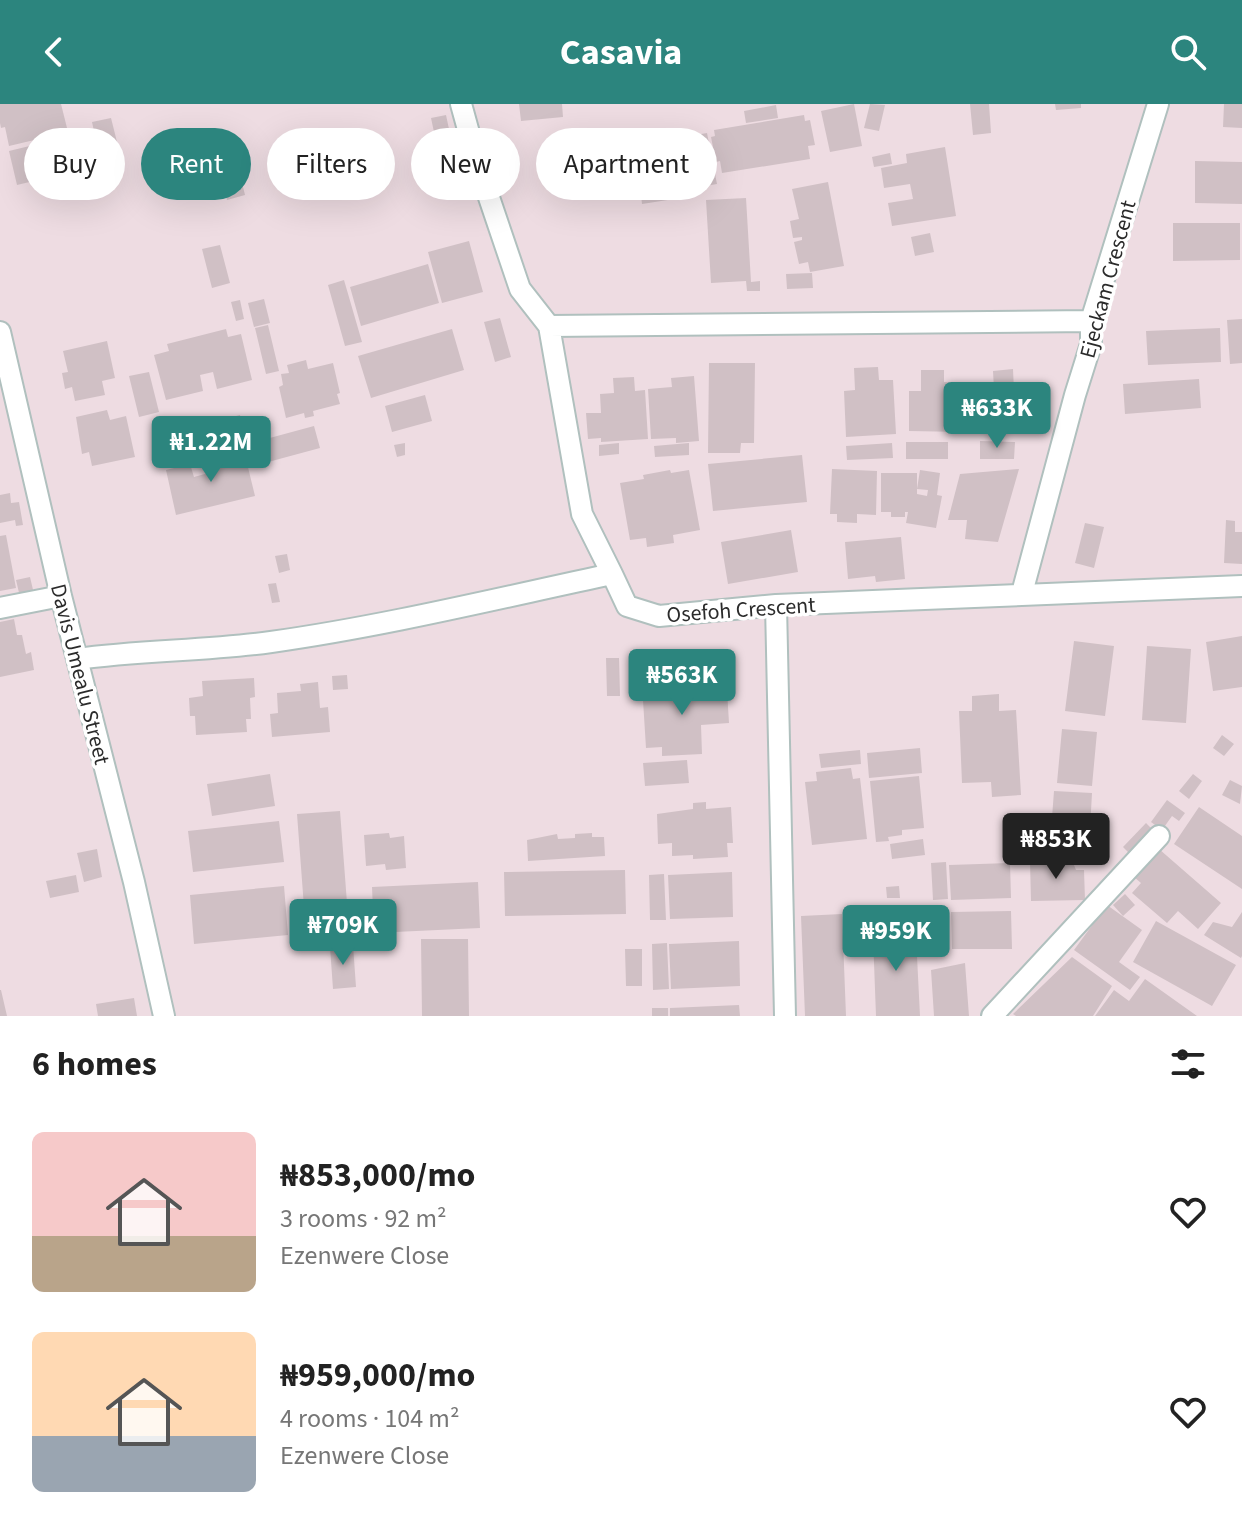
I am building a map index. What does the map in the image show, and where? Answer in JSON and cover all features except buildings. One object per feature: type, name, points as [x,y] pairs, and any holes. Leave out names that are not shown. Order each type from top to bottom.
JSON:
[{"type":"street","points":[[461,104],[520,289],[549,326],[1091,321]]},
{"type":"street","name":"Ejeckam Crescent","points":[[1022,593],[1091,344],[1091,321],[1158,104]]},
{"type":"street","name":"Osefoh Crescent","points":[[549,326],[582,514],[627,606],[659,616],[776,605],[1242,586]]},
{"type":"street","name":"Davis Umealu Street","points":[[0,332],[164,1016]]},
{"type":"street","points":[[77,659],[123,652],[270,642],[612,574]]},
{"type":"street","points":[[0,608],[61,596]]},
{"type":"street","points":[[776,605],[785,1016]]},
{"type":"street","points":[[992,1016],[1159,836]]}]
